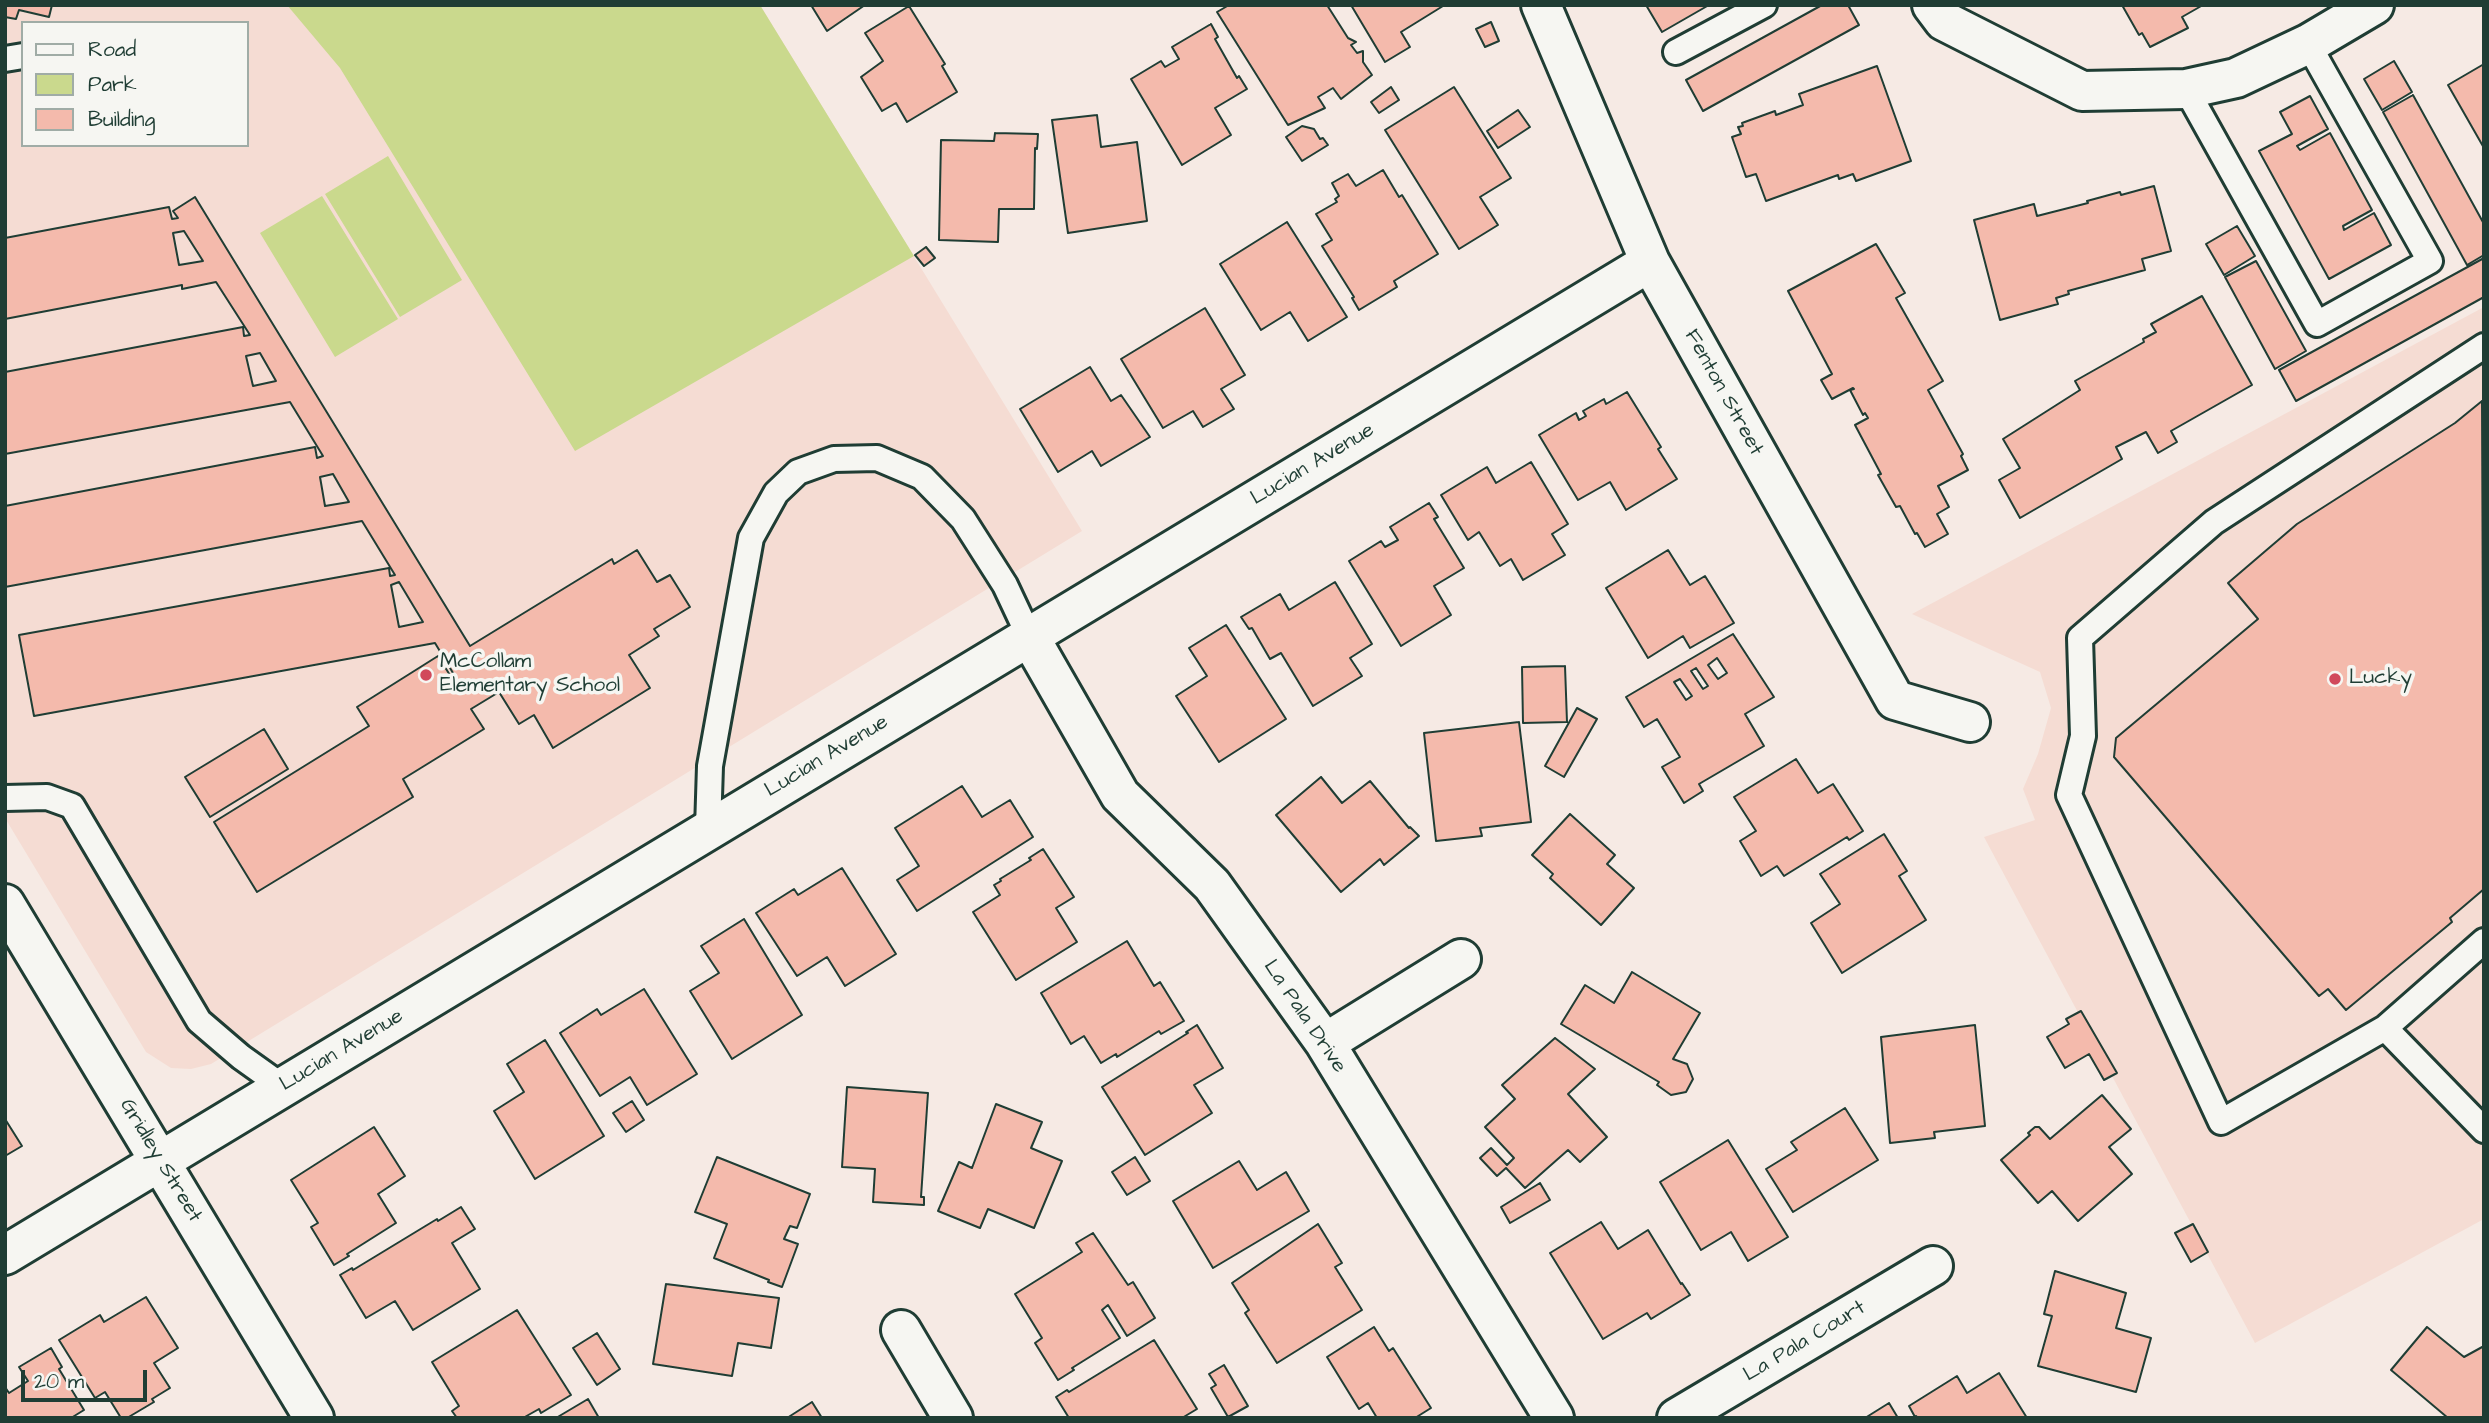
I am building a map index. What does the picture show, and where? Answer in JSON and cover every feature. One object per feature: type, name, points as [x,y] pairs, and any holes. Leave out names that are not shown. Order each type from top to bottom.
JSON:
[{"type":"street","name":"Fenton Street","points":[[1541,5],[1650,262],[1895,700],[1970,722]]},
{"type":"street","points":[[1932,5],[1944,21],[2082,91],[2186,89],[2236,78],[2308,44],[2374,5]]},
{"type":"street","name":"Lucian Avenue","points":[[5,1255],[1650,262]]},
{"type":"street","name":"La Pala Drive","points":[[1029,636],[1120,795],[1212,885],[1325,1043],[1554,1418]]},
{"type":"street","name":"Gridley Street","points":[[5,904],[314,1418]]},
{"type":"street","points":[[1325,1043],[1461,959]]},
{"type":"street","name":"La Pala Court","points":[[1676,1418],[1933,1266]]},
{"type":"street","points":[[901,1330],[953,1418]]},
{"type":"lane","points":[[1676,52],[1764,5]]},
{"type":"lane","points":[[2186,89],[2317,324],[2430,261],[2308,44]]},
{"type":"lane","points":[[2484,345],[2214,522],[2080,638],[2083,736],[2069,795],[2221,1122],[2385,1028],[2484,941]]},
{"type":"lane","points":[[708,829],[710,766],[751,538],[776,494],[798,472],[834,459],[877,458],[922,477],[963,519],[1005,585],[1029,636]]},
{"type":"lane","points":[[5,799],[47,797],[72,806],[199,1021],[283,1087]]},
{"type":"lane","points":[[2385,1028],[2484,1129]]},
{"type":"shaded area","name":"McCollam Elementary School","points":[[5,5],[760,5],[1082,531],[211,1064],[191,1069],[171,1068],[146,1052],[5,818]]},
{"type":"shaded area","points":[[2484,307],[2484,1219],[2255,1343],[1984,837],[2035,820],[2023,789],[2038,754],[2051,708],[2040,672],[1912,614]]},
{"type":"green space","points":[[287,5],[760,5],[914,256],[575,451],[340,68]]},
{"type":"green space","points":[[388,156],[462,280],[400,317],[325,194]]},
{"type":"green space","points":[[322,196],[398,319],[335,357],[260,233]]},
{"type":"building","points":[[5,5],[52,5],[49,17],[19,10],[16,19],[5,17]]},
{"type":"building","points":[[811,5],[865,5],[827,31]]},
{"type":"building","points":[[1229,5],[1327,5],[1348,38],[1356,42],[1351,45],[1357,53],[1363,51],[1363,62],[1372,75],[1341,99],[1333,88],[1318,97],[1325,108],[1288,125],[1217,12]]},
{"type":"building","points":[[1351,5],[1443,6],[1401,32],[1410,47],[1385,62]]},
{"type":"building","points":[[1646,5],[1709,5],[1662,32]]},
{"type":"building","points":[[1822,5],[1848,5],[1859,25],[1703,111],[1686,80]]},
{"type":"building","points":[[2122,5],[2203,5],[2182,17],[2188,28],[2150,47],[2142,33],[2139,35]]},
{"type":"building","points":[[909,6],[945,64],[942,66],[957,92],[907,122],[896,103],[882,111],[861,77],[883,61],[865,33]]},
{"type":"building","points":[[1491,22],[1499,41],[1485,47],[1476,29]]},
{"type":"building","points":[[1211,24],[1218,37],[1215,39],[1237,78],[1239,76],[1247,89],[1215,108],[1231,135],[1182,165],[1131,79],[1161,61],[1165,67],[1179,59],[1172,47]]},
{"type":"building","points":[[2394,61],[2412,92],[2382,110],[2364,79]]},
{"type":"building","points":[[2484,64],[2484,148],[2448,85]]},
{"type":"building","points":[[1877,66],[1911,161],[1856,181],[1853,174],[1839,179],[1838,175],[1766,201],[1756,174],[1746,177],[1732,137],[1741,134],[1738,127],[1775,111],[1776,115],[1803,105],[1799,94]]},
{"type":"building","points":[[1391,87],[1399,100],[1379,113],[1371,102]]},
{"type":"building","points":[[1454,87],[1511,178],[1480,197],[1498,225],[1459,249],[1385,130]]},
{"type":"building","points":[[2413,95],[2484,224],[2484,255],[2467,265],[2383,112]]},
{"type":"building","points":[[2310,96],[2328,129],[2297,146],[2300,150],[2330,133],[2372,210],[2343,226],[2344,230],[2374,213],[2391,245],[2329,279],[2259,151],[2292,134],[2280,112]]},
{"type":"building","points":[[1518,110],[1530,127],[1498,148],[1487,131]]},
{"type":"building","points":[[1097,115],[1101,147],[1137,142],[1147,221],[1068,233],[1052,120]]},
{"type":"building","points":[[1302,126],[1314,129],[1328,145],[1302,161],[1286,137]]},
{"type":"building","points":[[995,133],[1038,134],[1037,149],[1035,148],[1034,209],[999,209],[998,242],[939,240],[941,140],[994,141]]},
{"type":"building","points":[[1383,170],[1399,197],[1402,195],[1438,254],[1394,281],[1397,287],[1359,310],[1352,298],[1354,297],[1322,246],[1332,240],[1316,214],[1337,202],[1335,199],[1339,196],[1332,183],[1348,174],[1356,186]]},
{"type":"building","points":[[2154,186],[2171,251],[2142,259],[2145,270],[2068,291],[2069,294],[2056,298],[2058,304],[2000,320],[1974,220],[2034,204],[2037,216],[2120,192],[2121,195]]},
{"type":"building","points":[[195,197],[470,646],[612,559],[614,564],[637,550],[657,582],[670,575],[690,607],[654,629],[659,636],[629,655],[650,688],[553,748],[534,715],[519,724],[499,692],[471,709],[484,729],[403,779],[413,797],[257,892],[214,822],[369,726],[357,707],[438,656],[453,680],[456,678],[435,643],[34,716],[19,635],[389,568],[390,576],[395,575],[362,521],[5,587],[5,506],[315,447],[317,458],[323,456],[290,402],[5,454],[5,372],[243,327],[244,336],[250,335],[216,282],[182,289],[182,285],[5,319],[5,238],[169,207],[172,219],[178,218],[173,211]],"holes":[[[184,231],[203,261],[179,265],[173,233]],[[260,353],[276,381],[253,386],[246,356]],[[333,474],[349,502],[325,506],[320,477]],[[399,582],[423,622],[399,627],[391,585]]]},
{"type":"building","points":[[1287,222],[1347,317],[1308,341],[1290,312],[1261,330],[1220,264]]},
{"type":"building","points":[[2237,226],[2255,256],[2224,275],[2206,244]]},
{"type":"building","points":[[1876,244],[1905,293],[1896,298],[1943,381],[1928,390],[1963,454],[1961,456],[1968,470],[1938,486],[1949,507],[1937,514],[1948,534],[1925,547],[1900,506],[1896,507],[1855,425],[1868,418],[1865,413],[1863,415],[1850,390],[1854,389],[1853,388],[1832,399],[1821,380],[1832,374],[1788,291]]},
{"type":"building","points":[[926,247],[935,258],[924,266],[915,255]]},
{"type":"building","points":[[2484,258],[2484,297],[2296,401],[2279,370]]},
{"type":"building","points":[[2256,261],[2306,351],[2275,369],[2225,277]]},
{"type":"building","points":[[2202,296],[2252,385],[2171,431],[2177,442],[2158,453],[2146,432],[2116,447],[2122,459],[2020,518],[1999,480],[2020,468],[2003,439],[2080,390],[2075,381],[2144,342],[2143,339],[2156,332],[2151,324]]},
{"type":"building","points":[[1205,308],[1245,375],[1221,389],[1234,409],[1203,427],[1193,411],[1163,428],[1121,359]]},
{"type":"building","points":[[1090,367],[1111,401],[1121,395],[1150,437],[1101,466],[1092,451],[1058,472],[1020,409]]},
{"type":"building","points":[[1627,392],[1677,479],[1626,510],[1610,482],[1578,500],[1539,435],[1576,413],[1579,420],[1586,416],[1583,411],[1604,399],[1606,404]]},
{"type":"building","name":"Lucky","points":[[2482,401],[2484,889],[2450,918],[2452,922],[2346,1010],[2328,989],[2319,996],[2114,757],[2116,738],[2258,619],[2228,583],[2297,524],[2455,423]]},
{"type":"building","points":[[1531,462],[1568,524],[1552,534],[1565,555],[1523,580],[1511,559],[1500,566],[1479,532],[1468,540],[1441,495],[1487,467],[1496,483]]},
{"type":"building","points":[[1429,503],[1438,517],[1434,519],[1464,568],[1434,586],[1451,615],[1401,646],[1349,561],[1381,541],[1385,547],[1398,540],[1390,527]]},
{"type":"building","points":[[1668,550],[1690,585],[1705,576],[1734,623],[1690,648],[1683,636],[1648,658],[1606,588]]},
{"type":"building","points":[[1335,582],[1372,644],[1350,658],[1362,676],[1313,706],[1281,653],[1270,659],[1252,628],[1249,629],[1241,617],[1280,594],[1289,610]]},
{"type":"building","points":[[1226,625],[1286,719],[1219,762],[1176,696],[1207,676],[1189,648]]},
{"type":"building","points":[[1733,634],[1774,697],[1745,714],[1764,746],[1699,784],[1703,791],[1684,803],[1662,767],[1680,757],[1657,719],[1644,727],[1626,697]],"holes":[[[1717,658],[1727,673],[1718,679],[1708,665]],[[1696,668],[1708,686],[1703,689],[1691,671]],[[1680,679],[1692,696],[1686,700],[1674,682]]]},
{"type":"building","points":[[1565,666],[1567,722],[1523,723],[1522,667]]},
{"type":"building","points":[[1577,708],[1597,719],[1564,777],[1545,766]]},
{"type":"building","points":[[1519,722],[1531,822],[1480,828],[1482,836],[1436,841],[1424,733]]},
{"type":"building","points":[[264,729],[288,769],[210,817],[185,777]]},
{"type":"building","points":[[1796,759],[1818,793],[1833,784],[1863,831],[1849,840],[1847,837],[1784,876],[1777,866],[1761,876],[1740,841],[1756,831],[1734,797]]},
{"type":"building","points":[[1321,777],[1342,803],[1370,781],[1409,828],[1419,836],[1384,865],[1380,859],[1341,892],[1276,815]]},
{"type":"building","points":[[962,786],[982,817],[1010,800],[1033,837],[917,911],[897,880],[919,866],[895,828]]},
{"type":"building","points":[[1570,814],[1615,855],[1607,864],[1634,888],[1601,925],[1550,878],[1553,874],[1532,855]]},
{"type":"building","points":[[1884,834],[1907,871],[1899,876],[1926,920],[1842,973],[1811,923],[1840,904],[1820,874]]},
{"type":"building","points":[[1043,849],[1074,897],[1056,908],[1077,942],[1016,980],[973,912],[1000,895],[994,885],[1001,881],[1000,879],[1031,860],[1029,858]]},
{"type":"building","points":[[842,868],[896,954],[845,986],[827,957],[797,976],[756,913],[794,889],[798,895]]},
{"type":"building","points":[[744,919],[802,1015],[732,1059],[690,991],[719,973],[701,946]]},
{"type":"building","points":[[1127,941],[1154,986],[1160,982],[1184,1021],[1161,1034],[1159,1031],[1117,1057],[1116,1054],[1101,1063],[1084,1036],[1071,1044],[1041,993]]},
{"type":"building","points":[[1632,972],[1700,1013],[1673,1059],[1687,1064],[1693,1079],[1686,1092],[1671,1095],[1657,1085],[1659,1082],[1561,1024],[1585,985],[1614,1003]]},
{"type":"building","points":[[644,989],[697,1074],[647,1105],[630,1077],[600,1096],[560,1033],[597,1009],[601,1015]]},
{"type":"building","points":[[2081,1011],[2117,1073],[2104,1080],[2089,1054],[2065,1068],[2047,1037],[2069,1024],[2066,1019]]},
{"type":"building","points":[[1197,1025],[1223,1068],[1194,1085],[1212,1113],[1145,1155],[1102,1087]]},
{"type":"building","points":[[1975,1025],[1985,1126],[1934,1132],[1935,1138],[1890,1143],[1881,1037]]},
{"type":"building","points":[[1555,1038],[1595,1069],[1568,1094],[1607,1137],[1580,1162],[1568,1150],[1525,1188],[1506,1168],[1497,1176],[1480,1158],[1491,1148],[1507,1165],[1514,1158],[1485,1127],[1515,1099],[1502,1085]]},
{"type":"building","points":[[545,1040],[604,1136],[535,1179],[494,1111],[524,1092],[507,1064]]},
{"type":"building","points":[[847,1087],[928,1093],[921,1197],[924,1197],[924,1205],[873,1202],[875,1169],[842,1167]]},
{"type":"building","points":[[2102,1095],[2131,1129],[2109,1147],[2132,1174],[2078,1221],[2052,1191],[2038,1203],[2001,1160],[2030,1135],[2028,1133],[2035,1127],[2039,1127],[2050,1139]]},
{"type":"building","points":[[632,1101],[644,1120],[626,1132],[613,1113]]},
{"type":"building","points":[[996,1104],[1042,1122],[1031,1148],[1062,1161],[1034,1228],[988,1209],[980,1228],[938,1211],[959,1162],[972,1168]]},
{"type":"building","points":[[1845,1108],[1878,1160],[1793,1212],[1766,1169],[1797,1150],[1791,1142]]},
{"type":"building","points":[[5,1119],[22,1146],[5,1156]]},
{"type":"building","points":[[374,1127],[405,1176],[378,1194],[396,1223],[334,1265],[311,1227],[318,1223],[291,1180]]},
{"type":"building","points":[[1728,1140],[1788,1237],[1748,1261],[1731,1232],[1701,1250],[1660,1182]]},
{"type":"building","points":[[717,1157],[810,1194],[797,1228],[790,1226],[784,1239],[798,1244],[782,1287],[714,1258],[727,1224],[695,1212]]},
{"type":"building","points":[[1135,1157],[1150,1181],[1127,1195],[1112,1172]]},
{"type":"building","points":[[1239,1161],[1257,1190],[1286,1172],[1309,1211],[1213,1268],[1173,1201]]},
{"type":"building","points":[[1540,1183],[1550,1200],[1510,1223],[1501,1207]]},
{"type":"building","points":[[461,1207],[475,1229],[452,1243],[480,1289],[413,1330],[395,1301],[366,1318],[340,1275]]},
{"type":"building","points":[[1601,1222],[1618,1249],[1648,1230],[1690,1295],[1651,1319],[1647,1313],[1603,1339],[1550,1253]]},
{"type":"building","points":[[1318,1224],[1342,1263],[1335,1267],[1362,1310],[1277,1363],[1245,1313],[1249,1310],[1232,1283]]},
{"type":"building","points":[[2193,1224],[2208,1252],[2191,1262],[2175,1233]]},
{"type":"building","points":[[1093,1233],[1128,1285],[1133,1282],[1155,1318],[1127,1336],[1108,1305],[1102,1310],[1120,1338],[1058,1380],[1035,1343],[1042,1338],[1015,1294],[1082,1252],[1076,1243]]},
{"type":"building","points":[[2055,1271],[2126,1293],[2116,1328],[2151,1338],[2136,1392],[2038,1366],[2052,1316],[2044,1314]]},
{"type":"building","points":[[666,1284],[779,1298],[771,1348],[738,1343],[732,1376],[653,1364]]},
{"type":"building","points":[[146,1297],[178,1348],[154,1363],[170,1388],[152,1399],[154,1402],[127,1418],[121,1418],[105,1392],[95,1398],[59,1340],[100,1315],[104,1322]]},
{"type":"building","points":[[517,1310],[571,1395],[541,1413],[539,1409],[523,1418],[457,1418],[452,1411],[459,1406],[432,1362]]},
{"type":"building","points":[[1374,1327],[1389,1351],[1393,1348],[1431,1408],[1415,1418],[1377,1418],[1368,1403],[1359,1409],[1327,1357]]},
{"type":"building","points":[[2427,1327],[2464,1357],[2484,1346],[2484,1418],[2448,1418],[2391,1370]]},
{"type":"building","points":[[597,1333],[620,1369],[597,1385],[573,1348]]},
{"type":"building","points":[[1154,1340],[1197,1409],[1182,1418],[1069,1418],[1056,1397],[1067,1390],[1069,1392]]},
{"type":"building","points":[[51,1348],[62,1367],[59,1369],[84,1410],[71,1418],[5,1418],[5,1387],[9,1393],[28,1381],[19,1367]]},
{"type":"building","points":[[1224,1365],[1248,1406],[1228,1417],[1211,1388],[1216,1385],[1209,1374]]},
{"type":"building","points":[[1999,1373],[2027,1418],[1918,1418],[1909,1406],[1957,1376],[1967,1393]]},
{"type":"building","points":[[588,1399],[599,1418],[556,1418]]},
{"type":"building","points":[[812,1402],[822,1418],[787,1418]]},
{"type":"building","points":[[1889,1403],[1898,1418],[1865,1418]]},
{"type":"place","name":"McCollam Elementary School","points":[[426,675]]},
{"type":"place","name":"Lucky","points":[[2335,679]]}]
